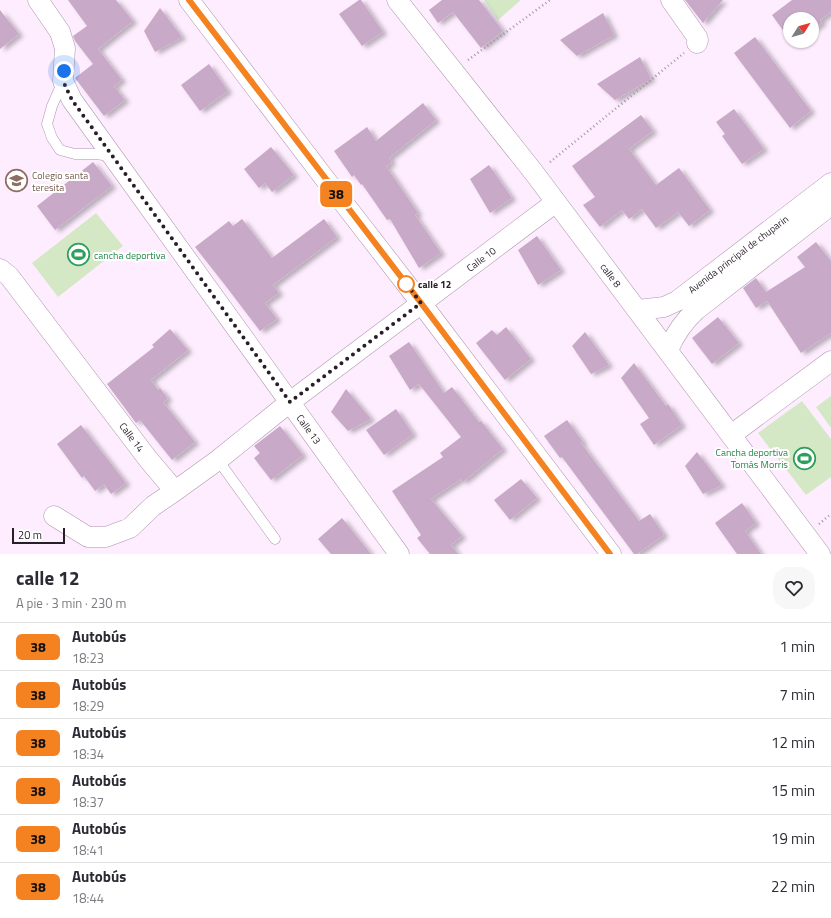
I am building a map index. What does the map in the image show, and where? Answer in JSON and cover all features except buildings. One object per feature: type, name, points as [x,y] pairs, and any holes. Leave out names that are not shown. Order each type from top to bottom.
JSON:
[{"type":"street","name":"Calle 13","points":[[38,0],[60,32],[64,48],[63,81],[72,100],[399,554]]},
{"type":"street","points":[[189,0],[421,303],[610,554]]},
{"type":"street","name":"calle 8","points":[[397,0],[535,174],[820,554]]},
{"type":"street","points":[[671,0],[697,37],[697,43]]},
{"type":"street","name":"Avenida principal de chuparin","points":[[638,310],[664,307],[677,300],[831,183]]},
{"type":"street","name":"Calle 10","points":[[290,402],[556,202]]},
{"type":"street","name":"Avenida principal de chuparin","points":[[668,350],[683,322],[696,310],[831,205]]},
{"type":"street","name":"Calle 14","points":[[0,269],[10,276],[148,459],[175,491]]},
{"type":"street","points":[[731,435],[831,361]]},
{"type":"street","points":[[54,516],[88,537],[106,538],[130,528],[153,506],[218,460],[290,402]]},
{"type":"lane","points":[[63,81],[52,106],[47,124],[52,138],[60,150],[75,154],[112,156]]},
{"type":"lane","points":[[218,460],[275,539]]},
{"type":"path","points":[[453,71],[550,0]]},
{"type":"path","points":[[535,174],[697,43]]},
{"type":"green space","points":[[484,0],[521,0],[498,20]]},
{"type":"green space","name":"cancha deportiva","points":[[96,213],[123,246],[58,297],[32,263]]},
{"type":"green space","points":[[831,396],[831,428],[816,407]]},
{"type":"green space","name":"Cancha deportiva Tomás Morris","points":[[802,401],[831,439],[831,477],[806,495],[758,433]]},
{"type":"bus line","name":"38","points":[[189,0],[421,303],[610,554]]},
{"type":"place","name":"Colegio santa teresita","points":[[16,181]]},
{"type":"place","name":"cancha deportiva","points":[[78,255]]},
{"type":"place","name":"calle 12","points":[[406,284]]},
{"type":"place","name":"Cancha deportiva Tomás Morris","points":[[804,458]]},
{"type":"route","points":[[64,71],[63,81],[72,100],[290,402],[421,303],[402,278],[406,284]]}]
